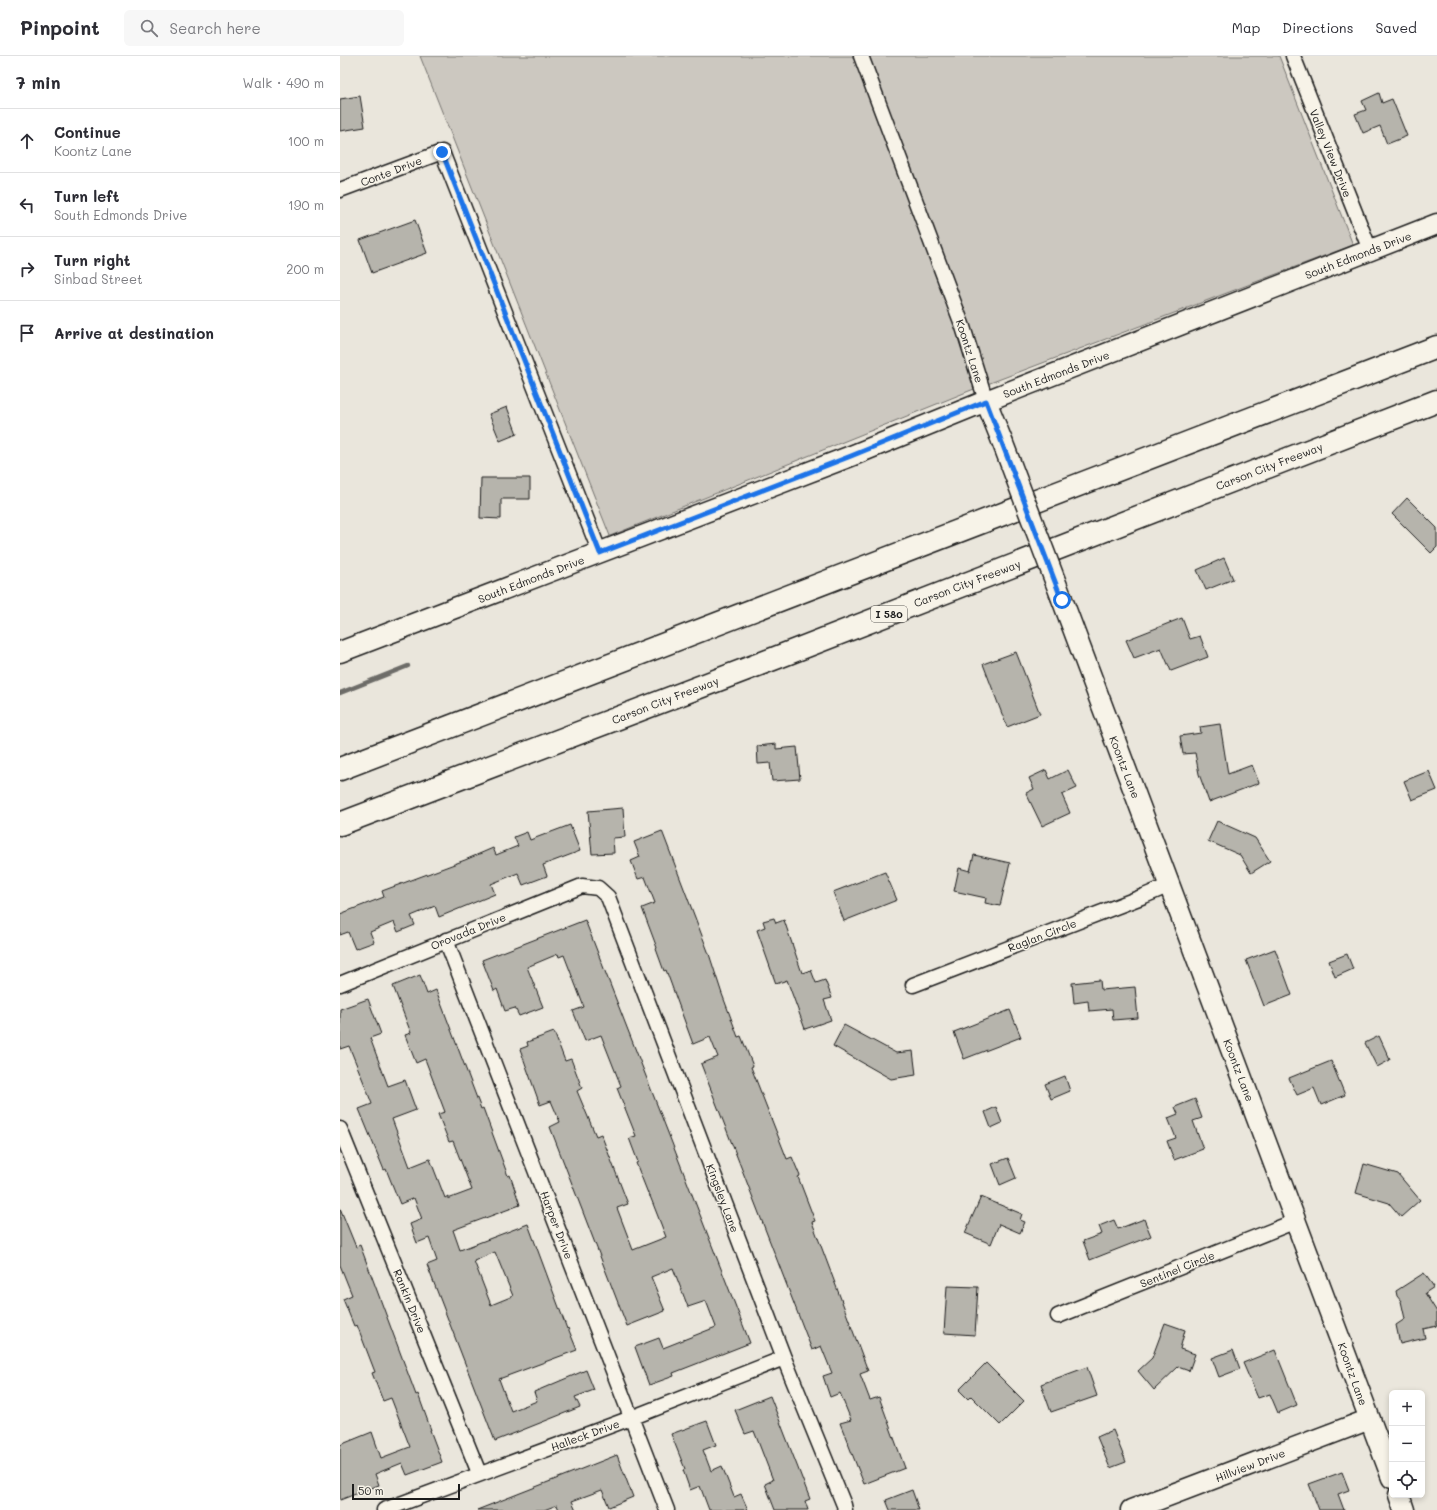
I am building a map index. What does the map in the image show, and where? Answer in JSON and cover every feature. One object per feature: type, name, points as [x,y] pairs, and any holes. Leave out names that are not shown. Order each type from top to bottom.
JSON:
[{"type":"highway","points":[[340,769],[1437,347]]},
{"type":"highway","name":"Carson City Freeway","points":[[340,824],[772,659],[1437,400]]},
{"type":"street","name":"Koontz Lane","points":[[861,56],[963,326],[986,401],[1170,885],[1389,1470]]},
{"type":"street","name":"Valley View Drive","points":[[1293,56],[1370,250]]},
{"type":"street","name":"Conte Drive","points":[[340,190],[442,152],[600,553]]},
{"type":"street","name":"South Edmonds Drive","points":[[340,652],[851,456],[986,401],[1437,224]]},
{"type":"street","name":"Raglan Circle","points":[[913,985],[1170,885]]},
{"type":"street","name":"Orovada Drive","points":[[340,984],[582,886],[598,888]]},
{"type":"street","name":"Kingsley Lane","points":[[598,888],[608,897],[784,1358],[845,1510]]},
{"type":"street","name":"Harper Drive","points":[[446,940],[667,1510]]},
{"type":"street","name":"Rankin Drive","points":[[340,1129],[479,1473]]},
{"type":"street","name":"Sentinel Circle","points":[[1058,1316],[1296,1221]]},
{"type":"street","name":"Halleck Drive","points":[[384,1510],[479,1473],[631,1418],[784,1358]]},
{"type":"street","name":"Hillview Drive","points":[[1131,1510],[1370,1419]]},
{"type":"street","points":[[1400,1498],[1404,1510]]},
{"type":"shaded area","points":[[420,56],[1279,56],[1353,245],[969,391],[610,536]]},
{"type":"building","points":[[1379,93],[1382,103],[1392,99],[1407,136],[1387,144],[1380,126],[1363,133],[1355,114],[1366,110],[1362,101]]},
{"type":"building","points":[[360,96],[365,127],[340,131],[340,99]]},
{"type":"building","points":[[415,220],[427,253],[372,273],[360,240]]},
{"type":"building","points":[[507,407],[517,434],[500,441],[489,414]]},
{"type":"building","points":[[481,478],[530,478],[530,499],[501,499],[501,519],[480,518]]},
{"type":"building","points":[[1407,498],[1437,528],[1437,547],[1431,553],[1392,514]]},
{"type":"building","points":[[1224,558],[1233,579],[1206,590],[1197,570]]},
{"type":"building","points":[[1182,618],[1190,639],[1200,636],[1208,657],[1171,671],[1161,648],[1134,658],[1126,640]]},
{"type":"building","points":[[1016,652],[1040,714],[1007,727],[983,664]]},
{"type":"building","points":[[1220,724],[1228,774],[1252,765],[1259,783],[1209,802],[1199,774],[1195,753],[1183,754],[1180,736],[1201,733],[1200,727]]},
{"type":"building","points":[[776,744],[776,749],[797,747],[800,779],[772,781],[770,763],[758,764],[757,746]]},
{"type":"building","points":[[1046,770],[1050,779],[1068,770],[1077,788],[1062,795],[1070,813],[1042,826],[1026,793],[1034,789],[1029,778]]},
{"type":"building","points":[[1429,771],[1437,790],[1412,800],[1404,781]]},
{"type":"building","points":[[623,808],[625,837],[613,838],[614,853],[592,854],[588,811]]},
{"type":"building","points":[[1217,821],[1255,838],[1270,861],[1251,873],[1240,855],[1208,841]]},
{"type":"building","points":[[570,825],[580,851],[543,865],[547,876],[523,885],[518,873],[491,884],[495,894],[439,917],[435,906],[411,916],[415,925],[398,932],[394,922],[370,932],[374,942],[355,949],[348,932],[340,935],[340,914],[384,897],[382,891],[493,848],[496,855],[518,846],[514,837],[527,832],[530,840]]},
{"type":"building","points":[[662,831],[709,954],[738,1037],[741,1036],[753,1066],[751,1067],[787,1159],[792,1157],[800,1176],[798,1177],[815,1221],[812,1222],[868,1371],[860,1374],[870,1400],[879,1397],[905,1468],[864,1484],[840,1423],[851,1420],[840,1393],[830,1397],[823,1376],[832,1373],[821,1346],[812,1350],[701,1064],[718,1057],[710,1037],[693,1044],[666,970],[664,971],[642,908],[655,903],[645,877],[638,879],[631,861],[640,857],[634,842]]},
{"type":"building","points":[[974,855],[1010,863],[1000,906],[985,903],[986,898],[954,891],[959,868],[970,871]]},
{"type":"building","points":[[885,872],[897,900],[844,921],[833,892]]},
{"type":"building","points":[[774,918],[776,923],[784,920],[802,973],[811,970],[816,983],[825,980],[832,998],[824,1000],[831,1020],[805,1029],[787,980],[776,984],[757,930],[765,927],[763,921]]},
{"type":"building","points":[[585,920],[750,1343],[673,1373],[674,1376],[649,1385],[635,1347],[659,1338],[663,1348],[716,1327],[706,1301],[688,1307],[673,1268],[651,1277],[665,1311],[627,1326],[550,1127],[560,1122],[551,1101],[540,1105],[520,1049],[528,1046],[527,1042],[554,1032],[565,1061],[571,1059],[582,1088],[577,1091],[596,1136],[601,1134],[628,1204],[617,1208],[633,1250],[666,1237],[636,1163],[638,1162],[629,1138],[636,1136],[617,1088],[621,1086],[601,1035],[585,1041],[573,1011],[584,1007],[564,955],[559,957],[558,954],[527,967],[543,1007],[519,1016],[515,1008],[505,1011],[497,989],[494,991],[482,960]]},
{"type":"building","points":[[1275,949],[1292,995],[1264,1006],[1246,960]]},
{"type":"building","points":[[1347,954],[1353,969],[1335,977],[1329,961]]},
{"type":"building","points":[[420,975],[427,994],[436,990],[481,1109],[483,1108],[508,1176],[510,1175],[520,1205],[453,1230],[460,1250],[528,1224],[567,1329],[568,1328],[577,1350],[499,1379],[511,1411],[537,1401],[534,1392],[586,1370],[594,1390],[575,1397],[580,1407],[495,1441],[427,1265],[437,1261],[429,1238],[417,1243],[410,1224],[422,1219],[414,1198],[400,1204],[386,1169],[384,1170],[359,1109],[372,1104],[364,1083],[349,1046],[340,1049],[340,1009],[368,999],[381,1034],[370,1038],[388,1086],[405,1080],[416,1110],[392,1119],[410,1167],[430,1159],[445,1198],[448,1196],[448,1199],[472,1190],[453,1141],[449,1142],[438,1114],[445,1112],[425,1059],[416,1063],[405,1035],[411,1033],[393,986]],"holes":[[[495,1252],[513,1296],[491,1305],[474,1261]]]},
{"type":"building","points":[[1100,980],[1101,990],[1135,987],[1138,1018],[1113,1020],[1112,1009],[1089,1011],[1088,1001],[1074,1003],[1072,983]]},
{"type":"building","points":[[1010,1010],[1021,1037],[964,1059],[954,1032]]},
{"type":"building","points":[[844,1025],[896,1053],[913,1051],[916,1075],[891,1079],[833,1046]]},
{"type":"building","points":[[1379,1036],[1390,1060],[1377,1067],[1365,1043]]},
{"type":"building","points":[[1331,1061],[1345,1095],[1321,1105],[1314,1088],[1297,1095],[1289,1078]]},
{"type":"building","points":[[1065,1076],[1070,1091],[1051,1099],[1045,1084]]},
{"type":"building","points":[[1195,1099],[1202,1118],[1193,1121],[1203,1149],[1174,1160],[1167,1141],[1176,1138],[1168,1118],[1178,1114],[1175,1107]]},
{"type":"building","points":[[996,1107],[1002,1123],[991,1128],[985,1112]]},
{"type":"building","points":[[1008,1158],[1016,1178],[1000,1185],[992,1164]]},
{"type":"building","points":[[1364,1164],[1398,1174],[1420,1200],[1401,1217],[1389,1203],[1356,1193]]},
{"type":"building","points":[[981,1197],[1022,1214],[1020,1220],[1025,1222],[1020,1233],[999,1224],[991,1244],[965,1233]]},
{"type":"building","points":[[340,1208],[356,1247],[360,1245],[416,1395],[418,1394],[442,1462],[407,1475],[402,1463],[375,1474],[379,1485],[340,1500],[340,1445],[372,1432],[381,1458],[410,1447],[391,1398],[383,1401],[372,1373],[375,1372],[357,1325],[354,1326],[343,1299],[352,1295],[340,1265]]},
{"type":"building","points":[[1144,1219],[1151,1236],[1090,1260],[1083,1241],[1102,1234],[1099,1226],[1114,1220],[1118,1229]]},
{"type":"building","points":[[1424,1273],[1434,1287],[1425,1293],[1437,1312],[1437,1326],[1423,1329],[1425,1338],[1400,1344],[1396,1325],[1405,1319],[1401,1301],[1397,1296],[1396,1291]]},
{"type":"building","points":[[947,1286],[978,1287],[975,1335],[944,1333]]},
{"type":"building","points":[[1165,1323],[1185,1330],[1180,1349],[1195,1354],[1189,1371],[1178,1367],[1154,1390],[1138,1371],[1152,1358]]},
{"type":"building","points":[[1233,1350],[1240,1369],[1219,1377],[1212,1358]]},
{"type":"building","points":[[1275,1350],[1297,1405],[1278,1413],[1270,1394],[1258,1398],[1243,1363]]},
{"type":"building","points":[[986,1363],[1024,1401],[1000,1425],[971,1396],[968,1399],[959,1390]]},
{"type":"building","points":[[1087,1367],[1097,1396],[1051,1412],[1041,1384]]},
{"type":"building","points":[[770,1396],[810,1499],[805,1501],[808,1510],[775,1510],[765,1484],[773,1480],[754,1431],[745,1434],[735,1410]]},
{"type":"building","points":[[707,1421],[716,1445],[703,1450],[711,1471],[722,1466],[734,1497],[741,1494],[748,1510],[709,1510],[700,1486],[690,1490],[683,1470],[685,1469],[671,1434]]},
{"type":"building","points":[[1113,1430],[1126,1462],[1110,1468],[1097,1437]]},
{"type":"building","points":[[617,1455],[633,1497],[609,1507],[602,1490],[572,1501],[576,1510],[559,1510],[557,1505],[544,1510],[477,1510]]},
{"type":"building","points":[[1342,1472],[1349,1490],[1338,1494],[1344,1510],[1319,1510],[1309,1484]]},
{"type":"building","points":[[912,1490],[919,1510],[890,1510],[886,1500]]},
{"type":"waterway","points":[[340,693],[408,666]]},
{"type":"route","points":[[442,152],[600,553],[851,456],[986,401],[1062,600]]}]
